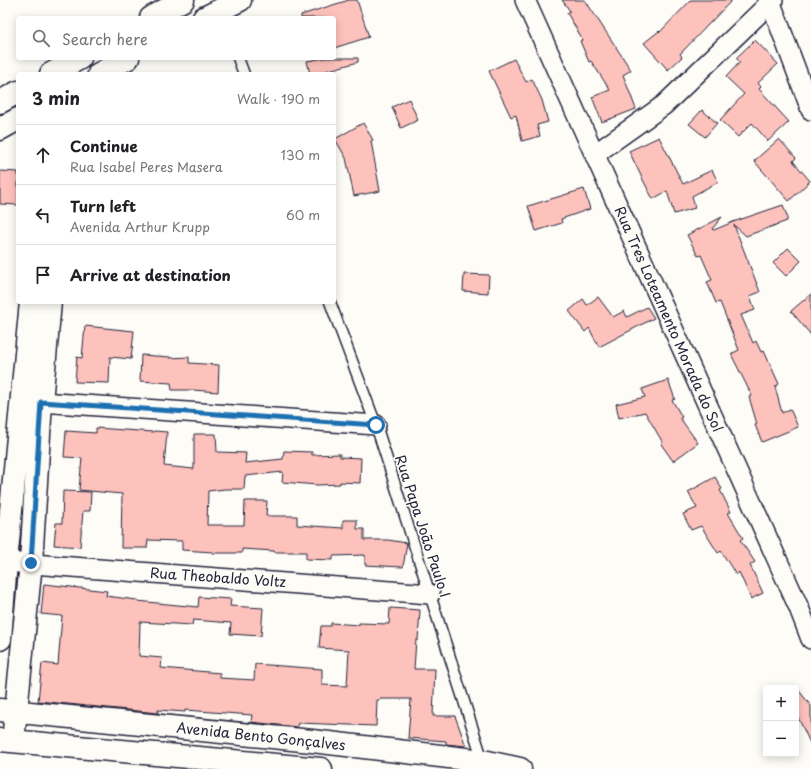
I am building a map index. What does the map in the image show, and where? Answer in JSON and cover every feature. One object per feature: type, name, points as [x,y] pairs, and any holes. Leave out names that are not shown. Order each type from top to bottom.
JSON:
[{"type":"main road","points":[[155,16],[183,0]]},
{"type":"main road","points":[[216,12],[240,0]]},
{"type":"main road","points":[[103,72],[124,60]]},
{"type":"main road","points":[[0,102],[16,93]]},
{"type":"main road","points":[[0,129],[16,120]]},
{"type":"main road","points":[[6,741],[8,711],[31,563],[31,304]]},
{"type":"main road","points":[[0,639],[6,562],[31,401],[50,304]]},
{"type":"main road","name":"Avenida Bento Gonçalves","points":[[8,711],[257,735],[483,761],[520,769]]},
{"type":"main road","points":[[256,763],[257,735]]},
{"type":"main road","name":"Avenida Bento Gonçalves","points":[[6,741],[320,769]]},
{"type":"street","name":"Rua Tres Loteamento Morada do Sol","points":[[524,0],[793,594],[811,639]]},
{"type":"street","points":[[595,154],[664,105],[771,1],[811,110]]},
{"type":"street","points":[[31,401],[376,425]]},
{"type":"street","name":"Rua Theobaldo Voltz","points":[[6,562],[430,594]]},
{"type":"lane","points":[[239,60],[243,72]]},
{"type":"lane","name":"Rua Papa João Paulo I","points":[[331,304],[376,425],[483,761]]},
{"type":"building","points":[[349,0],[357,0],[369,37],[336,47],[336,16],[301,15]]},
{"type":"building","points":[[562,0],[585,0],[631,70],[623,75],[636,109],[602,122],[592,97],[610,90],[591,61],[589,62],[580,41],[583,40],[567,13],[570,11]]},
{"type":"building","points":[[691,0],[732,0],[680,54],[682,57],[668,70],[644,43],[659,31],[660,32]]},
{"type":"building","points":[[755,40],[778,64],[758,83],[761,87],[759,89],[789,122],[768,141],[752,123],[738,137],[720,120],[744,94],[726,77],[740,62],[736,58]]},
{"type":"building","points":[[336,58],[358,58],[358,62],[322,72],[310,72],[307,61],[336,60]]},
{"type":"building","points":[[514,59],[526,82],[532,79],[542,100],[548,122],[537,125],[540,136],[522,141],[516,115],[511,117],[489,71]]},
{"type":"building","points":[[409,99],[418,120],[401,128],[392,107]]},
{"type":"building","points":[[702,110],[717,123],[705,137],[689,124]]},
{"type":"building","points":[[363,123],[373,140],[371,141],[380,191],[354,196],[346,158],[336,138]]},
{"type":"building","points":[[659,137],[683,184],[712,170],[718,182],[692,196],[695,208],[674,214],[667,191],[653,199],[643,180],[629,151]]},
{"type":"building","points":[[779,139],[796,158],[793,161],[810,181],[789,201],[754,161]]},
{"type":"building","points":[[0,171],[16,172],[16,205],[0,204]]},
{"type":"building","points":[[584,189],[590,209],[561,219],[562,223],[536,231],[528,206]]},
{"type":"building","points":[[783,205],[787,216],[787,221],[746,236],[734,225],[760,292],[750,296],[755,310],[741,315],[753,343],[756,341],[761,352],[764,351],[779,384],[775,387],[782,413],[790,409],[798,427],[762,442],[755,425],[757,424],[749,397],[752,396],[731,354],[739,350],[720,302],[716,303],[707,282],[712,280],[701,255],[698,256],[687,235],[722,217],[712,229],[714,230]]},
{"type":"building","points":[[788,248],[801,261],[786,276],[773,263]]},
{"type":"building","points":[[464,274],[489,275],[488,293],[463,291]]},
{"type":"building","points":[[811,294],[811,335],[791,311]]},
{"type":"building","points":[[598,297],[613,317],[624,311],[627,317],[647,307],[654,318],[599,347],[589,328],[585,332],[569,311],[583,299],[587,305]]},
{"type":"building","points":[[85,326],[134,331],[131,359],[110,357],[109,383],[75,382],[77,357],[82,358]]},
{"type":"building","points":[[141,355],[170,358],[189,357],[189,363],[219,365],[218,392],[172,390],[171,383],[140,381]]},
{"type":"building","points":[[668,380],[675,399],[672,400],[682,417],[680,418],[698,443],[673,461],[661,444],[663,443],[645,412],[619,418],[616,404],[645,397],[642,389]]},
{"type":"building","points":[[96,428],[167,432],[164,466],[194,469],[194,434],[216,434],[217,452],[246,453],[245,463],[283,459],[284,451],[312,452],[312,455],[340,454],[340,457],[361,458],[360,483],[340,482],[340,484],[317,485],[282,482],[283,472],[245,476],[244,489],[208,491],[207,525],[244,525],[245,501],[267,501],[266,516],[297,516],[297,525],[343,528],[343,520],[357,520],[357,529],[364,529],[364,540],[388,540],[407,543],[403,567],[365,565],[365,555],[333,556],[333,560],[306,559],[306,552],[274,552],[242,549],[242,553],[213,553],[182,550],[182,541],[148,540],[147,548],[121,548],[122,494],[79,490],[82,458],[64,457],[66,431],[96,433]]},
{"type":"building","points":[[715,477],[722,489],[720,490],[731,512],[728,513],[743,538],[740,540],[755,562],[750,565],[763,593],[751,599],[739,572],[736,575],[721,551],[718,553],[701,526],[691,530],[683,514],[697,508],[688,492]]},
{"type":"building","points":[[63,491],[91,492],[90,511],[83,511],[80,547],[54,545],[56,523],[62,523]]},
{"type":"building","points":[[44,584],[107,591],[106,596],[137,601],[198,607],[199,597],[231,599],[230,606],[263,608],[261,636],[230,634],[231,623],[193,620],[192,625],[140,622],[139,656],[162,658],[161,668],[220,673],[220,678],[254,680],[255,664],[322,669],[322,685],[347,686],[349,650],[319,648],[321,626],[331,626],[331,623],[359,625],[359,623],[389,624],[390,608],[420,610],[414,669],[435,669],[433,716],[455,716],[466,746],[446,744],[446,741],[408,738],[411,699],[377,700],[376,726],[298,723],[297,727],[251,722],[252,715],[185,710],[185,712],[158,710],[158,713],[38,701],[42,663],[58,665],[62,616],[41,614]]},
{"type":"building","points":[[799,691],[811,706],[811,745],[799,719]]},
{"type":"route","points":[[31,563],[41,402],[376,425]]}]
